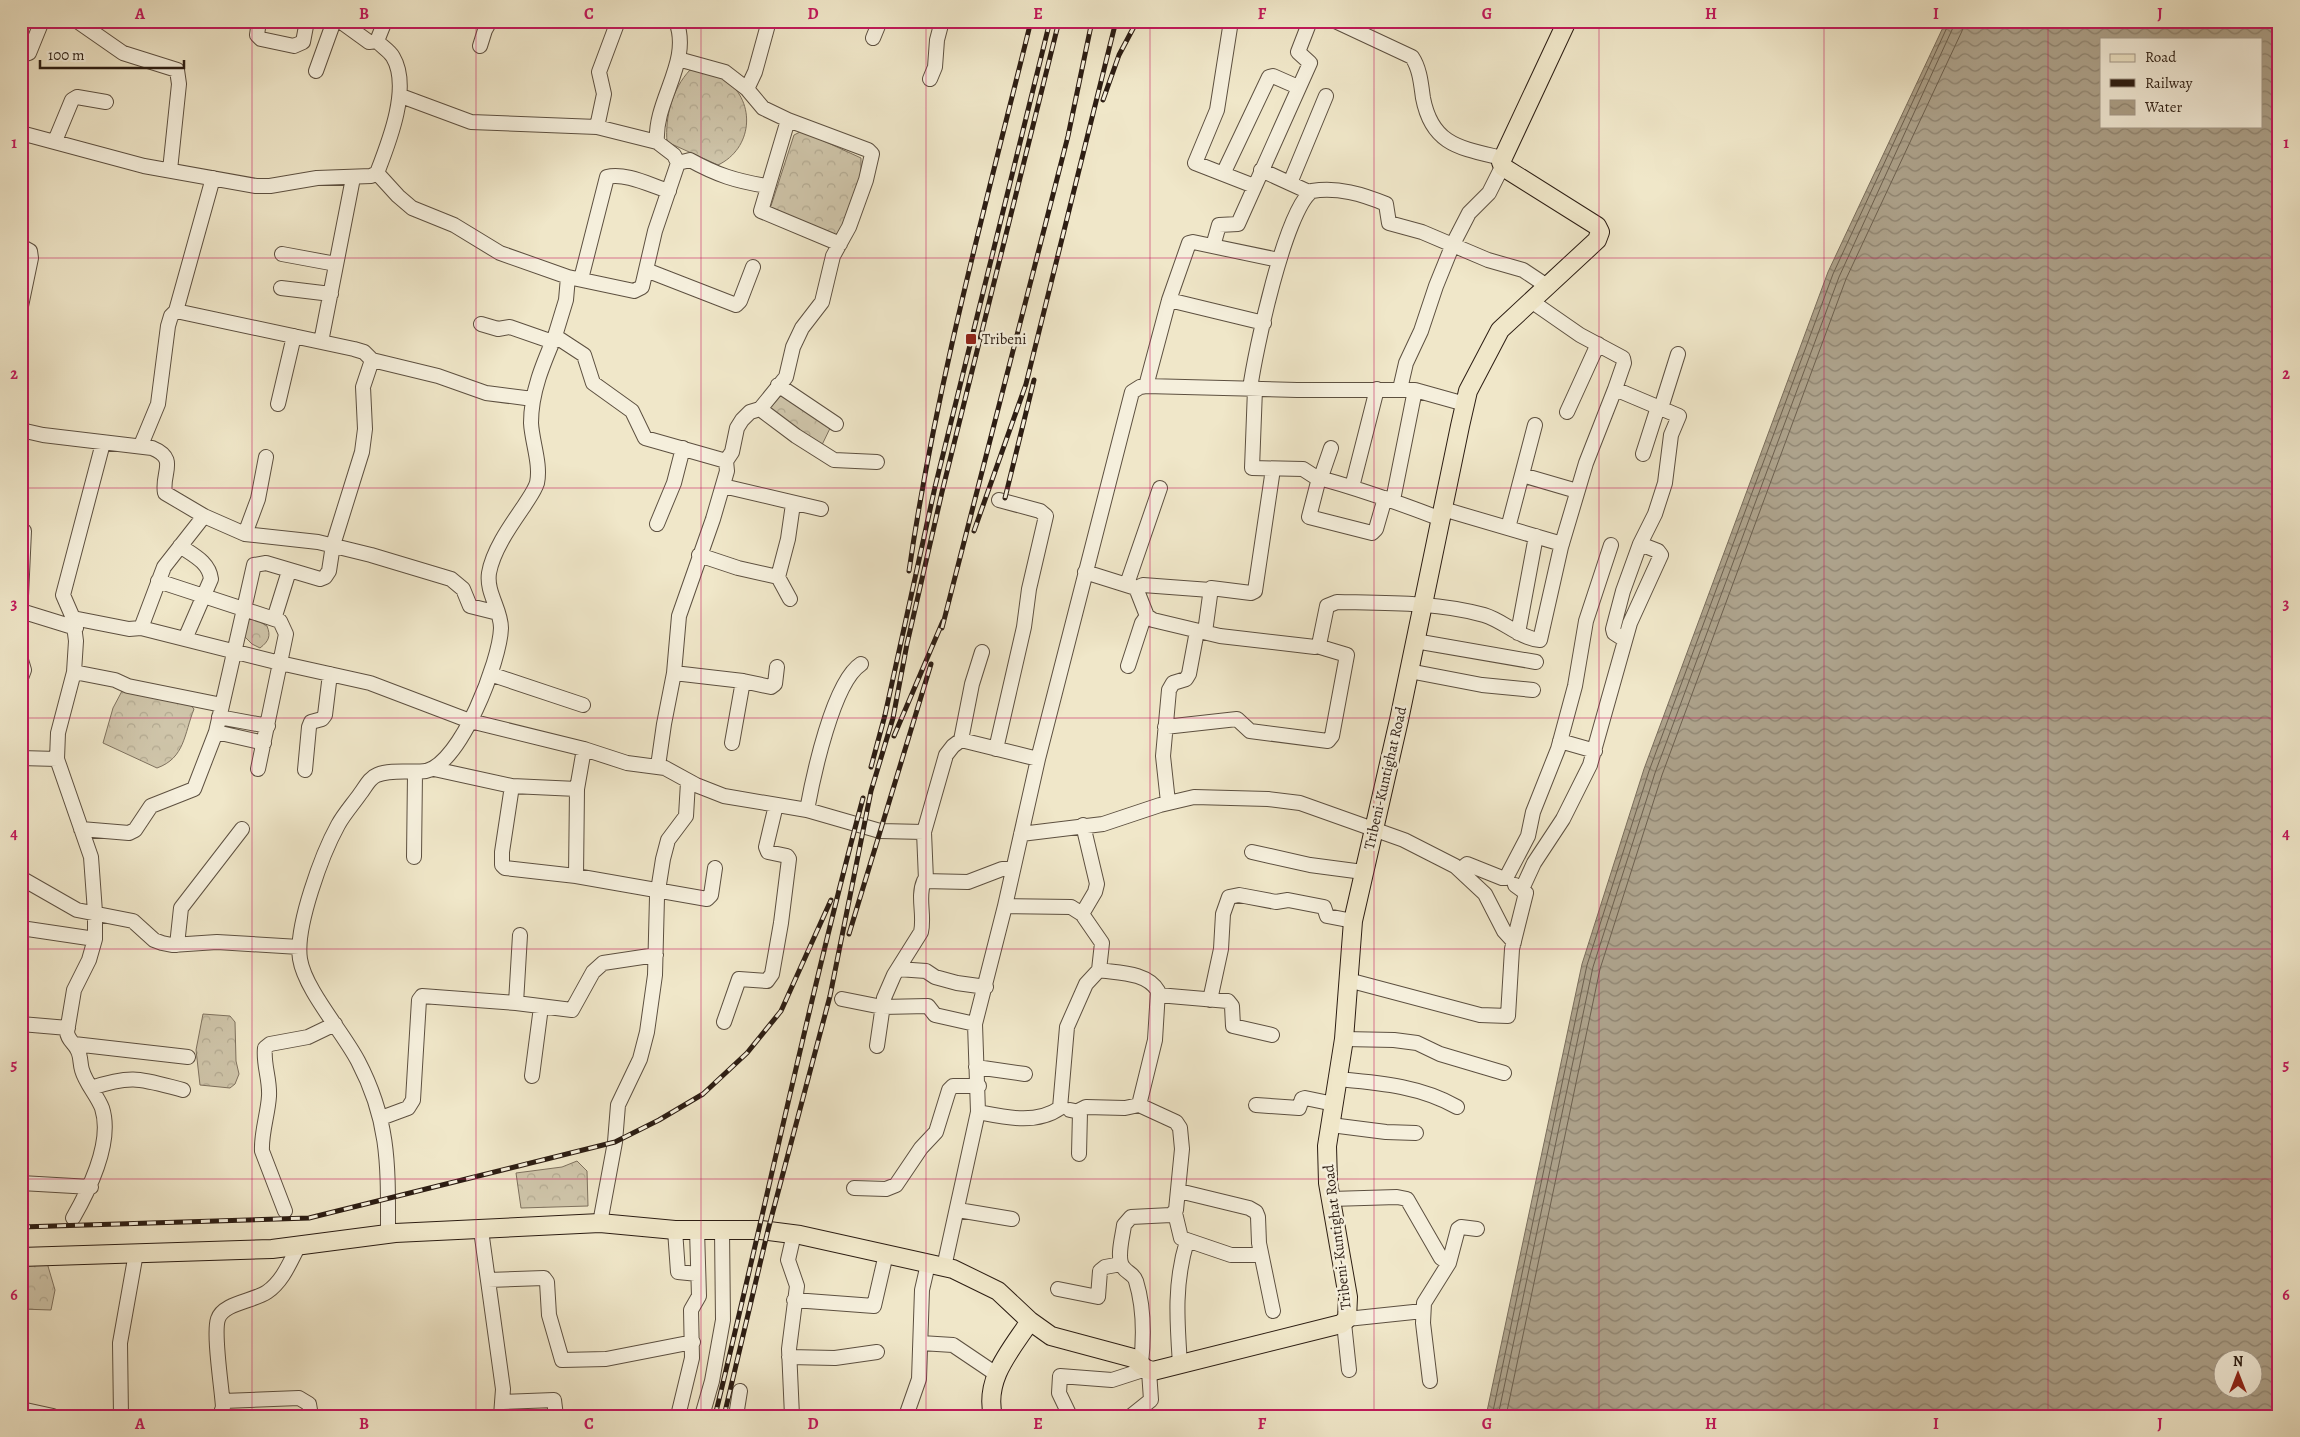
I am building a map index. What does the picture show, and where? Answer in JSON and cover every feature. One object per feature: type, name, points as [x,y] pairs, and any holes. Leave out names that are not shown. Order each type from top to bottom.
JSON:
[{"type":"main road","points":[[1502,162],[1567,21]]},
{"type":"main road","name":"Tribeni-Kuntighat Road","points":[[1145,1368],[1180,1364],[1345,1321],[1348,1297],[1330,1200],[1328,1146],[1344,1039],[1353,921],[1409,671],[1468,391],[1500,330],[1598,240],[1600,232],[1597,226],[1502,162]]},
{"type":"main road","points":[[21,1257],[272,1249],[388,1234],[600,1222],[675,1230],[760,1230],[794,1234],[953,1269],[998,1292],[1030,1321],[1051,1336],[1133,1358],[1145,1368]]},
{"type":"main road","points":[[993,1416],[990,1404],[992,1385],[996,1374],[1030,1321]]},
{"type":"street","points":[[21,56],[29,53],[42,21]]},
{"type":"street","points":[[77,21],[123,53],[177,70],[179,84],[170,170]]},
{"type":"street","points":[[259,21],[257,35],[261,39],[294,46],[303,42],[307,21]]},
{"type":"street","points":[[316,71],[334,21]]},
{"type":"street","points":[[21,133],[144,166],[256,186],[270,186],[317,178],[371,176],[377,173],[401,96],[397,64],[390,52],[377,41],[369,42],[340,21]]},
{"type":"street","points":[[377,41],[385,21]]},
{"type":"street","points":[[480,46],[490,21]]},
{"type":"street","points":[[597,127],[604,94],[599,72],[618,21]]},
{"type":"street","points":[[657,142],[659,118],[678,59],[681,38],[676,21]]},
{"type":"street","points":[[747,89],[755,72],[769,21]]},
{"type":"street","points":[[873,38],[880,21]]},
{"type":"street","points":[[930,79],[935,67],[936,40],[942,21]]},
{"type":"street","points":[[1230,21],[1217,110],[1195,163],[1254,186]]},
{"type":"street","points":[[1213,246],[1219,225],[1238,224],[1261,170],[1282,129],[1310,62],[1298,52],[1310,21]]},
{"type":"street","points":[[1335,21],[1412,57],[1418,70],[1429,122],[1438,134],[1453,144],[1502,162],[1489,193],[1469,213],[1453,244],[1421,331],[1406,363],[1400,389]]},
{"type":"street","points":[[658,766],[674,673],[679,616],[723,486],[727,468],[726,461],[732,452],[739,424],[750,412],[760,409],[787,372],[793,347],[802,328],[822,302],[833,256],[846,234],[872,154],[868,150],[788,120],[764,108],[747,89],[725,72],[678,59]]},
{"type":"street","points":[[1223,174],[1269,77],[1273,76],[1298,87]]},
{"type":"street","points":[[377,173],[412,208],[454,225],[500,253],[574,278],[638,291],[642,287],[655,231],[678,163],[674,155],[657,142],[597,127],[471,122],[401,96]]},
{"type":"street","points":[[1290,183],[1326,96]]},
{"type":"street","points":[[55,141],[72,100],[77,97],[106,102]]},
{"type":"street","points":[[788,120],[761,210],[840,244]]},
{"type":"street","points":[[678,163],[690,160],[718,175],[738,182],[767,186]]},
{"type":"street","points":[[1261,170],[1309,192]]},
{"type":"street","points":[[434,769],[448,757],[470,721],[490,674],[501,631],[490,587],[492,564],[509,529],[534,491],[537,480],[531,422],[533,399],[541,368],[554,339],[607,177],[613,175],[669,192]]},
{"type":"street","points":[[141,445],[158,404],[168,326],[171,316],[176,311],[213,178]]},
{"type":"street","points":[[321,342],[353,178]]},
{"type":"street","points":[[1547,286],[1523,270],[1488,260],[1453,244],[1389,223],[1386,204],[1358,192],[1314,190],[1309,192],[1297,212],[1279,260],[1254,362],[1251,467],[1253,469],[1304,469],[1320,480],[1352,487],[1442,514],[1508,528],[1562,544]]},
{"type":"street","points":[[1146,386],[1169,300],[1189,243],[1213,246],[1279,260]]},
{"type":"street","points":[[21,246],[30,250],[31,258],[21,306]]},
{"type":"street","points":[[282,254],[336,264]]},
{"type":"street","points":[[646,270],[736,305],[740,301],[753,267]]},
{"type":"street","points":[[281,288],[331,294]]},
{"type":"street","points":[[1169,300],[1264,322]]},
{"type":"street","points":[[1317,646],[1325,610],[1329,604],[1337,602],[1423,605],[1483,615],[1518,633],[1538,640],[1542,638],[1562,544],[1577,491],[1615,389],[1624,358],[1574,331],[1531,301]]},
{"type":"street","points":[[176,311],[364,352],[372,360],[438,376],[486,393],[533,399]]},
{"type":"street","points":[[481,324],[498,329],[510,327],[554,339],[584,355],[593,383],[632,411],[645,438],[726,461]]},
{"type":"street","points":[[278,404],[294,336]]},
{"type":"street","points":[[1567,412],[1598,344]]},
{"type":"street","points":[[1643,454],[1678,354]]},
{"type":"street","points":[[81,829],[129,833],[135,830],[151,806],[194,789],[216,732],[254,565],[266,563],[314,578],[325,577],[329,571],[333,545],[362,452],[365,429],[363,387],[372,360]]},
{"type":"street","points":[[778,385],[836,424]]},
{"type":"street","points":[[906,1416],[918,1387],[922,1290],[936,1266],[958,1210],[978,1112],[979,1086],[976,1067],[975,1024],[986,987],[1038,758],[1131,395],[1136,389],[1146,386],[1252,389],[1400,389],[1415,390],[1465,404]]},
{"type":"street","points":[[1352,487],[1377,389]]},
{"type":"street","points":[[1615,389],[1679,416],[1671,435],[1665,483],[1655,514],[1640,544],[1613,629],[1614,633],[1625,640]]},
{"type":"street","points":[[1331,448],[1309,515],[1312,519],[1372,534],[1376,530],[1389,499],[1415,390]]},
{"type":"street","points":[[760,409],[796,436],[834,460],[877,462]]},
{"type":"street","points":[[1508,528],[1535,425]]},
{"type":"street","points":[[21,430],[103,443],[141,445],[161,452],[167,459],[168,470],[163,485],[165,493],[204,516],[245,534],[333,545],[451,579],[463,589],[470,606],[498,613]]},
{"type":"street","points":[[73,1218],[91,1187],[103,1134],[102,1108],[82,1072],[78,1052],[74,1044],[68,1039],[74,990],[90,960],[95,939],[95,912],[91,857],[57,758],[58,734],[74,672],[74,623],[63,595],[103,443]]},
{"type":"street","points":[[656,524],[674,483],[683,448]]},
{"type":"street","points":[[245,534],[258,499],[266,457]]},
{"type":"street","points":[[1085,572],[1131,586],[1255,591],[1273,469]]},
{"type":"street","points":[[1522,475],[1577,491]]},
{"type":"street","points":[[723,486],[821,510]]},
{"type":"street","points":[[1160,488],[1131,586],[1147,616],[1153,620],[1201,631],[1256,641],[1317,646],[1348,655],[1332,736],[1328,741],[1250,731],[1237,719],[1165,727]]},
{"type":"street","points":[[996,749],[1024,627],[1029,589],[1046,516],[1040,511],[999,500]]},
{"type":"street","points":[[790,599],[778,577],[788,539],[793,504]]},
{"type":"street","points":[[141,628],[164,567],[204,516]]},
{"type":"street","points":[[21,596],[24,531]]},
{"type":"street","points":[[1518,633],[1536,536]]},
{"type":"street","points":[[1522,889],[1534,863],[1569,807],[1595,751],[1634,612],[1661,555],[1658,551],[1640,544]]},
{"type":"street","points":[[1504,878],[1508,876],[1528,836],[1533,812],[1560,741],[1575,686],[1586,621],[1611,545]]},
{"type":"street","points":[[180,546],[205,564],[210,571],[211,579],[185,639]]},
{"type":"street","points":[[699,555],[738,568],[778,577]]},
{"type":"street","points":[[274,619],[290,571]]},
{"type":"street","points":[[158,581],[280,621],[286,634],[258,769]]},
{"type":"street","points":[[1168,802],[1163,770],[1169,690],[1173,683],[1186,679],[1189,674],[1210,590]]},
{"type":"street","points":[[21,611],[74,623],[129,629],[141,628],[380,686],[470,721],[584,750],[626,763],[658,766],[670,770],[688,782],[724,796],[807,810],[880,831],[924,832]]},
{"type":"street","points":[[1128,666],[1140,629],[1147,616]]},
{"type":"street","points":[[1415,641],[1536,662]]},
{"type":"street","points":[[877,1046],[882,1008],[898,969],[921,932],[922,890],[926,880],[924,832],[946,755],[961,740],[972,684],[982,652]]},
{"type":"street","points":[[21,660],[24,670],[21,678]]},
{"type":"street","points":[[807,810],[819,756],[836,703],[845,681],[860,664]]},
{"type":"street","points":[[674,673],[743,681],[773,687],[777,667]]},
{"type":"street","points":[[1409,671],[1482,684],[1533,690]]},
{"type":"street","points":[[74,672],[108,678],[268,726]]},
{"type":"street","points":[[305,770],[309,727],[311,722],[322,719],[325,714],[330,674]]},
{"type":"street","points":[[490,674],[583,705]]},
{"type":"street","points":[[732,743],[743,681]]},
{"type":"street","points":[[216,732],[264,743]]},
{"type":"street","points":[[961,740],[1038,758]]},
{"type":"street","points":[[1560,741],[1595,751]]},
{"type":"street","points":[[576,876],[577,789],[584,750]]},
{"type":"street","points":[[21,758],[57,758]]},
{"type":"street","points":[[388,1234],[387,1151],[377,1102],[358,1061],[308,980],[300,960],[299,947],[309,900],[338,825],[374,777],[388,773],[415,773],[434,769],[512,786],[577,789]]},
{"type":"street","points":[[414,857],[415,773]]},
{"type":"street","points":[[600,1222],[615,1142],[618,1104],[640,1059],[647,1032],[656,955],[658,888],[668,840],[682,823],[688,809],[688,782]]},
{"type":"street","points":[[512,786],[502,852],[502,865],[505,868],[658,888],[709,898],[715,868]]},
{"type":"street","points":[[1020,834],[1103,824],[1168,802],[1194,797],[1287,800],[1329,812],[1372,830],[1404,840],[1460,870],[1485,894],[1504,931],[1514,942]]},
{"type":"street","points":[[724,1022],[740,979],[767,981],[772,974],[789,859],[786,856],[768,852],[766,847],[776,805]]},
{"type":"street","points":[[1082,914],[1095,892],[1097,884],[1083,825]]},
{"type":"street","points":[[177,945],[181,908],[242,829]]},
{"type":"street","points":[[1252,852],[1310,866],[1363,872]]},
{"type":"street","points":[[1348,980],[1480,1015],[1506,1017],[1509,1015],[1514,942],[1526,893],[1504,878],[1467,864],[1460,870]]},
{"type":"street","points":[[926,880],[968,882],[998,870],[1013,869]]},
{"type":"street","points":[[21,878],[77,910],[95,912],[132,921],[154,940],[177,945],[217,942],[299,947]]},
{"type":"street","points":[[1210,1000],[1221,949],[1223,914],[1229,897],[1239,896],[1276,902],[1288,900],[1324,907],[1327,916],[1353,921]]},
{"type":"street","points":[[1005,906],[1064,906],[1082,914],[1102,943],[1099,970],[1086,984],[1069,1019],[1060,1108]]},
{"type":"street","points":[[21,928],[95,939]]},
{"type":"street","points":[[516,1003],[520,935]]},
{"type":"street","points":[[381,1118],[408,1108],[413,1100],[419,1000],[422,996],[516,1003],[541,1008],[572,1010],[593,972],[603,963],[656,955]]},
{"type":"street","points":[[898,969],[926,971],[935,977],[957,984],[986,987]]},
{"type":"street","points":[[1099,970],[1143,978],[1154,984],[1158,995],[1155,1040],[1139,1105]]},
{"type":"street","points":[[1158,995],[1231,1002],[1232,1022],[1236,1028],[1272,1035]]},
{"type":"street","points":[[842,999],[882,1008],[928,1006],[935,1015],[975,1024]]},
{"type":"street","points":[[532,1076],[541,1008]]},
{"type":"street","points":[[21,1024],[68,1028]]},
{"type":"street","points":[[285,1211],[262,1151],[269,1094],[264,1057],[265,1048],[270,1044],[308,1037],[335,1024]]},
{"type":"street","points":[[1344,1039],[1394,1040],[1417,1043],[1440,1054],[1504,1073]]},
{"type":"street","points":[[74,1044],[188,1057]]},
{"type":"street","points":[[976,1067],[1025,1074]]},
{"type":"street","points":[[91,1088],[119,1079],[129,1078],[182,1090]]},
{"type":"street","points":[[1338,1079],[1386,1084],[1426,1092],[1457,1107]]},
{"type":"street","points":[[854,1188],[886,1189],[896,1185],[921,1148],[936,1132],[949,1090],[953,1086],[979,1086]]},
{"type":"street","points":[[1256,1106],[1299,1108],[1302,1099],[1305,1098],[1334,1104]]},
{"type":"street","points":[[978,1112],[1012,1118],[1028,1118],[1038,1117],[1060,1108],[1078,1111],[1086,1107],[1125,1108],[1139,1105],[1174,1120],[1180,1128],[1182,1149],[1179,1191],[1174,1213],[1179,1236],[1187,1241],[1231,1255],[1261,1255]]},
{"type":"street","points":[[1078,1111],[1079,1154]]},
{"type":"street","points":[[1330,1126],[1416,1133]]},
{"type":"street","points":[[21,1183],[91,1187]]},
{"type":"street","points":[[1179,1191],[1249,1208],[1256,1212],[1261,1255],[1273,1312]]},
{"type":"street","points":[[1330,1200],[1397,1197],[1407,1199],[1441,1258],[1449,1263]]},
{"type":"street","points":[[958,1210],[1012,1218]]},
{"type":"street","points":[[1131,1416],[1151,1400],[1145,1368],[1142,1324],[1136,1281],[1121,1264],[1124,1225],[1128,1218],[1174,1213]]},
{"type":"street","points":[[1430,1381],[1423,1311],[1425,1300],[1436,1286],[1449,1263],[1458,1229],[1461,1227],[1477,1229]]},
{"type":"street","points":[[481,1230],[502,1409],[554,1400],[556,1416]]},
{"type":"street","points":[[675,1230],[678,1272],[698,1274]]},
{"type":"street","points":[[678,1416],[686,1389],[693,1342],[691,1310],[698,1298],[697,1230]]},
{"type":"street","points":[[702,1416],[712,1381],[723,1320],[722,1230]]},
{"type":"street","points":[[794,1234],[788,1260],[796,1283],[789,1357],[792,1416],[797,1416]]},
{"type":"street","points":[[1180,1364],[1177,1312],[1178,1272],[1187,1241]]},
{"type":"street","points":[[220,1416],[223,1401],[216,1327],[220,1314],[259,1296],[281,1280],[299,1245]]},
{"type":"street","points":[[121,1416],[120,1343],[136,1253]]},
{"type":"street","points":[[794,1300],[874,1306],[886,1254]]},
{"type":"street","points":[[1058,1289],[1098,1297],[1100,1271],[1121,1264]]},
{"type":"street","points":[[488,1280],[544,1278],[547,1282],[549,1315],[562,1360],[606,1359],[693,1342]]},
{"type":"street","points":[[1349,1370],[1345,1321],[1423,1311]]},
{"type":"street","points":[[921,1343],[953,1344],[996,1374]]},
{"type":"street","points":[[789,1357],[835,1358],[877,1352]]},
{"type":"street","points":[[1070,1416],[1059,1393],[1060,1376],[1112,1380],[1145,1368]]},
{"type":"street","points":[[736,1416],[740,1391]]},
{"type":"street","points":[[223,1401],[299,1398],[309,1404],[311,1416]]},
{"type":"street","points":[[21,1409],[53,1416]]},
{"type":"green space","points":[[690,70],[709,72],[722,77],[736,90],[743,101],[746,113],[744,137],[738,148],[729,158],[718,165],[667,142],[667,123],[671,104],[679,86]]},
{"type":"green space","points":[[802,131],[861,158],[861,185],[836,242],[769,212],[794,135]]},
{"type":"green space","points":[[785,391],[834,420],[820,449],[767,412]]},
{"type":"green space","points":[[250,616],[267,626],[269,636],[260,648],[252,644],[244,636],[244,626]]},
{"type":"green space","points":[[122,691],[189,703],[194,709],[178,752],[166,764],[157,768],[103,743],[113,708]]},
{"type":"green space","points":[[203,1014],[230,1016],[235,1022],[236,1061],[239,1074],[235,1084],[230,1088],[200,1085],[196,1050]]},
{"type":"green space","points":[[577,1161],[587,1171],[588,1206],[521,1208],[516,1173],[562,1167]]},
{"type":"green space","points":[[45,1256],[55,1290],[51,1310],[21,1309],[21,1262]]},
{"type":"water","points":[[1946,21],[2279,21],[2279,1416],[1486,1416],[1582,964],[1644,769],[1828,272]]},
{"type":"railway","points":[[909,571],[933,432],[963,295],[1031,21]]},
{"type":"railway","points":[[871,767],[885,715],[935,487],[1050,21]]},
{"type":"railway","points":[[724,1416],[768,1230],[830,996],[871,791],[893,718],[907,644],[942,492],[1059,21]]},
{"type":"railway","points":[[942,628],[1068,136],[1092,21]]},
{"type":"railway","points":[[974,531],[1026,384],[1116,21]]},
{"type":"railway","points":[[1103,100],[1119,55],[1137,21]]},
{"type":"railway","points":[[1005,498],[1034,380]]},
{"type":"railway","points":[[894,736],[943,621]]},
{"type":"railway","points":[[849,934],[931,664]]},
{"type":"railway","points":[[715,1416],[805,1029],[863,798]]},
{"type":"railway","points":[[21,1227],[309,1218],[615,1142],[659,1120],[703,1094],[747,1053],[781,1011],[831,900]]},
{"type":"place","name":"Tribeni","points":[[971,339]]}]
